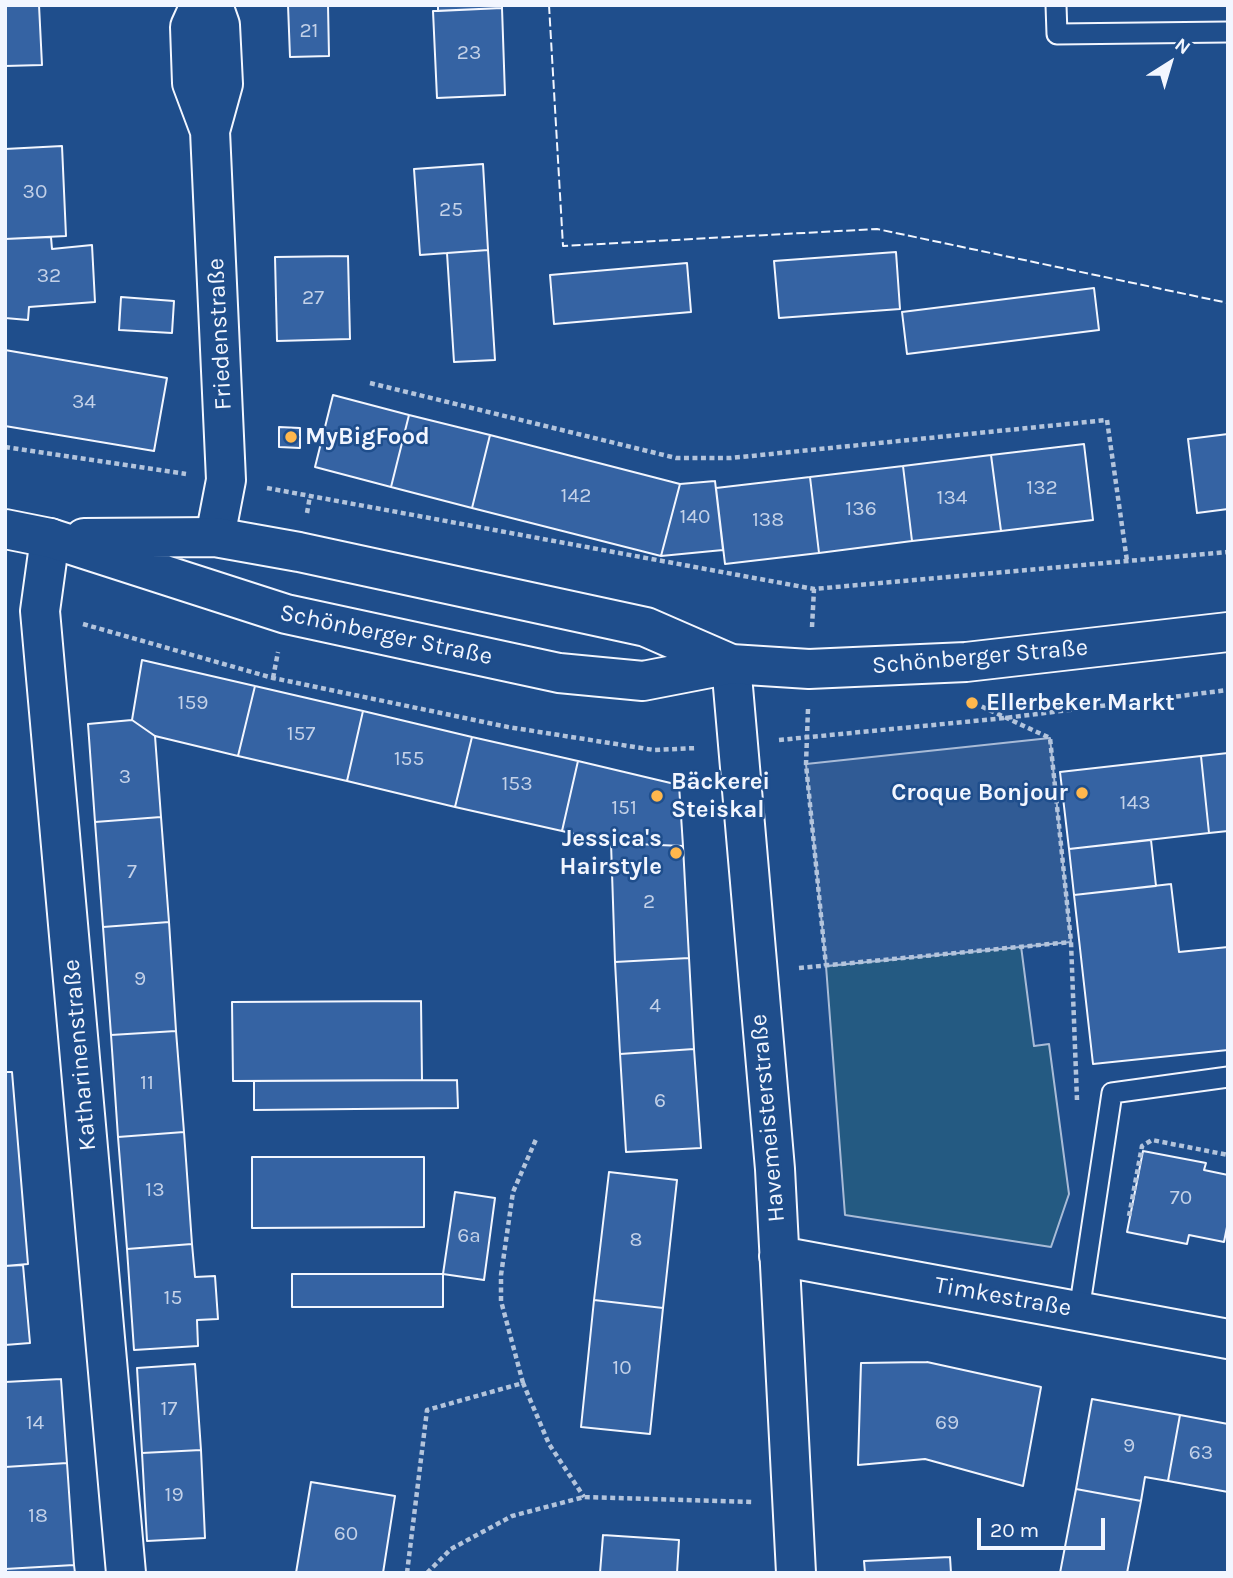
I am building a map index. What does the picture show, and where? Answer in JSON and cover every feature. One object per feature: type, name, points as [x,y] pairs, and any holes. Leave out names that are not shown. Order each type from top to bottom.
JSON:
[{"type":"street","name":"Friedenstraße","points":[[200,5],[190,27],[192,83],[209,131],[226,480],[215,537]]},
{"type":"street","name":"Friedenstraße","points":[[209,131],[223,84],[220,25],[213,5]]},
{"type":"street","name":"Schönberger Straße","points":[[5,529],[50,538],[286,614],[559,673],[643,681],[731,664],[809,669],[966,662],[1228,632]]},
{"type":"street","name":"Schönberger Straße","points":[[50,538],[215,537],[344,561],[646,628],[731,664]]},
{"type":"street","name":"Katharinenstraße","points":[[50,538],[40,611],[126,1573]]},
{"type":"street","name":"Havemeisterstraße","points":[[731,664],[775,1169],[796,1573]]},
{"type":"street","name":"Timkestraße","points":[[779,1256],[1228,1339]]},
{"type":"lane","points":[[1056,5],[1057,34],[1228,32]]},
{"type":"lane","points":[[1079,1311],[1112,1093],[1228,1077]]},
{"type":"path","points":[[370,383],[677,458],[732,458],[1107,420],[1127,561]]},
{"type":"path","points":[[5,447],[226,480],[814,589],[1228,552]]},
{"type":"path","points":[[814,589],[806,764],[826,966]]},
{"type":"path","points":[[966,662],[972,702],[1050,738],[1071,942],[1077,1109]]},
{"type":"path","points":[[756,971],[1071,942]]},
{"type":"path","points":[[537,1137],[513,1192],[501,1275],[501,1301],[523,1383],[549,1444],[584,1497]]},
{"type":"path","points":[[1152,1140],[1228,1155]]},
{"type":"path","points":[[407,1573],[427,1409],[523,1383]]},
{"type":"path","points":[[427,1573],[451,1549],[512,1517],[584,1497],[793,1502]]},
{"type":"shaded area","points":[[1050,738],[1071,942],[826,966],[806,764]]},
{"type":"shaded area","points":[[1021,946],[1034,1046],[1049,1044],[1069,1194],[1051,1247],[845,1215],[826,966]]},
{"type":"building","points":[[5,5],[39,5],[42,65],[5,66]]},
{"type":"building","points":[[288,5],[328,5],[329,56],[290,57]]},
{"type":"building","points":[[438,5],[502,5],[502,8],[438,11]]},
{"type":"building","points":[[502,8],[505,95],[437,98],[433,11]]},
{"type":"building","points":[[62,146],[66,236],[5,239],[5,149]]},
{"type":"building","points":[[483,164],[488,250],[420,255],[414,169]]},
{"type":"building","points":[[51,237],[52,249],[92,245],[95,302],[29,307],[28,320],[5,318],[5,239]]},
{"type":"building","points":[[488,250],[495,360],[454,362],[447,253]]},
{"type":"building","points":[[896,252],[900,309],[779,318],[774,261]]},
{"type":"building","points":[[348,256],[350,339],[277,341],[275,257]]},
{"type":"building","points":[[687,263],[691,312],[554,324],[550,275]]},
{"type":"building","points":[[1094,288],[1099,330],[907,354],[902,312]]},
{"type":"building","points":[[121,297],[174,301],[172,333],[119,330]]},
{"type":"building","points":[[5,350],[167,378],[154,451],[5,426]]},
{"type":"building","points":[[333,395],[409,415],[391,487],[315,467]]},
{"type":"building","points":[[409,415],[490,435],[472,508],[391,487]]},
{"type":"building","points":[[279,427],[300,428],[300,448],[279,447]]},
{"type":"building","points":[[1228,434],[1228,509],[1197,513],[1188,439]]},
{"type":"building","points":[[490,435],[680,484],[661,556],[472,508]]},
{"type":"building","points":[[1084,444],[1093,520],[1001,531],[991,455]]},
{"type":"building","points":[[991,455],[1001,531],[912,541],[903,466]]},
{"type":"building","points":[[903,466],[912,541],[819,553],[810,477]]},
{"type":"building","points":[[810,477],[819,553],[725,564],[716,488]]},
{"type":"building","points":[[715,481],[723,550],[661,556],[680,484]]},
{"type":"building","points":[[142,660],[255,686],[238,756],[155,736],[132,720]]},
{"type":"building","points":[[255,686],[363,711],[347,781],[238,756]]},
{"type":"building","points":[[363,711],[472,737],[455,807],[347,781]]},
{"type":"building","points":[[132,720],[155,736],[161,817],[95,822],[88,724]]},
{"type":"building","points":[[472,737],[578,761],[562,831],[455,807]]},
{"type":"building","points":[[1228,753],[1228,831],[1209,833],[1201,756]]},
{"type":"building","points":[[1201,756],[1209,833],[1069,849],[1060,772]]},
{"type":"building","points":[[578,761],[679,785],[683,846],[611,843],[562,831]]},
{"type":"building","points":[[161,817],[169,922],[103,927],[95,822]]},
{"type":"building","points":[[1151,840],[1156,886],[1074,895],[1069,849]]},
{"type":"building","points":[[611,843],[683,846],[689,958],[615,962]]},
{"type":"building","points":[[1171,884],[1179,952],[1228,947],[1228,1050],[1093,1064],[1074,895]]},
{"type":"building","points":[[169,922],[176,1031],[111,1035],[103,927]]},
{"type":"building","points":[[689,958],[694,1049],[620,1054],[615,962]]},
{"type":"building","points":[[421,1001],[422,1080],[233,1081],[232,1002]]},
{"type":"building","points":[[176,1031],[184,1132],[118,1137],[111,1035]]},
{"type":"building","points":[[694,1049],[701,1148],[626,1152],[620,1054]]},
{"type":"building","points":[[5,1072],[12,1072],[28,1264],[5,1266]]},
{"type":"building","points":[[457,1080],[458,1108],[254,1110],[254,1081]]},
{"type":"building","points":[[184,1132],[192,1244],[127,1249],[118,1137]]},
{"type":"building","points":[[1143,1151],[1206,1163],[1204,1170],[1228,1175],[1228,1222],[1224,1242],[1189,1235],[1187,1244],[1127,1232]]},
{"type":"building","points":[[252,1157],[424,1157],[424,1227],[252,1228]]},
{"type":"building","points":[[609,1172],[677,1180],[663,1308],[594,1300]]},
{"type":"building","points":[[455,1192],[495,1198],[484,1280],[443,1274]]},
{"type":"building","points":[[192,1244],[195,1277],[215,1276],[218,1319],[197,1320],[198,1346],[134,1350],[127,1249]]},
{"type":"building","points":[[23,1265],[30,1343],[5,1345],[5,1266]]},
{"type":"building","points":[[292,1274],[443,1274],[443,1307],[292,1307]]},
{"type":"building","points":[[594,1300],[663,1308],[650,1434],[581,1427]]},
{"type":"building","points":[[927,1362],[1041,1387],[1023,1486],[925,1459],[858,1465],[861,1363]]},
{"type":"building","points":[[195,1364],[201,1450],[142,1453],[137,1368]]},
{"type":"building","points":[[61,1379],[67,1463],[5,1467],[5,1382]]},
{"type":"building","points":[[1092,1399],[1180,1415],[1168,1481],[1145,1477],[1141,1501],[1076,1489]]},
{"type":"building","points":[[1180,1415],[1228,1424],[1228,1492],[1168,1481]]},
{"type":"building","points":[[201,1450],[205,1538],[147,1541],[142,1453]]},
{"type":"building","points":[[67,1463],[74,1565],[5,1569],[5,1467]]},
{"type":"building","points":[[311,1482],[395,1496],[383,1573],[296,1573]]},
{"type":"building","points":[[1076,1489],[1141,1501],[1127,1573],[1060,1573]]},
{"type":"building","points":[[603,1535],[679,1540],[677,1573],[600,1573]]},
{"type":"building","points":[[950,1557],[951,1573],[865,1573],[864,1561]]},
{"type":"building","points":[[74,1565],[75,1573],[5,1573],[5,1569]]},
{"type":"fence","points":[[549,5],[563,246],[877,229],[1228,303]]},
{"type":"place","name":"MyBigFood","points":[[291,437]]},
{"type":"place","name":"Ellerbeker Markt","points":[[972,703]]},
{"type":"place","name":"Croque Bonjour","points":[[1082,793]]},
{"type":"place","name":"Bäckerei Steiskal","points":[[657,796]]},
{"type":"place","name":"Jessica's Hairstyle","points":[[676,853]]}]
